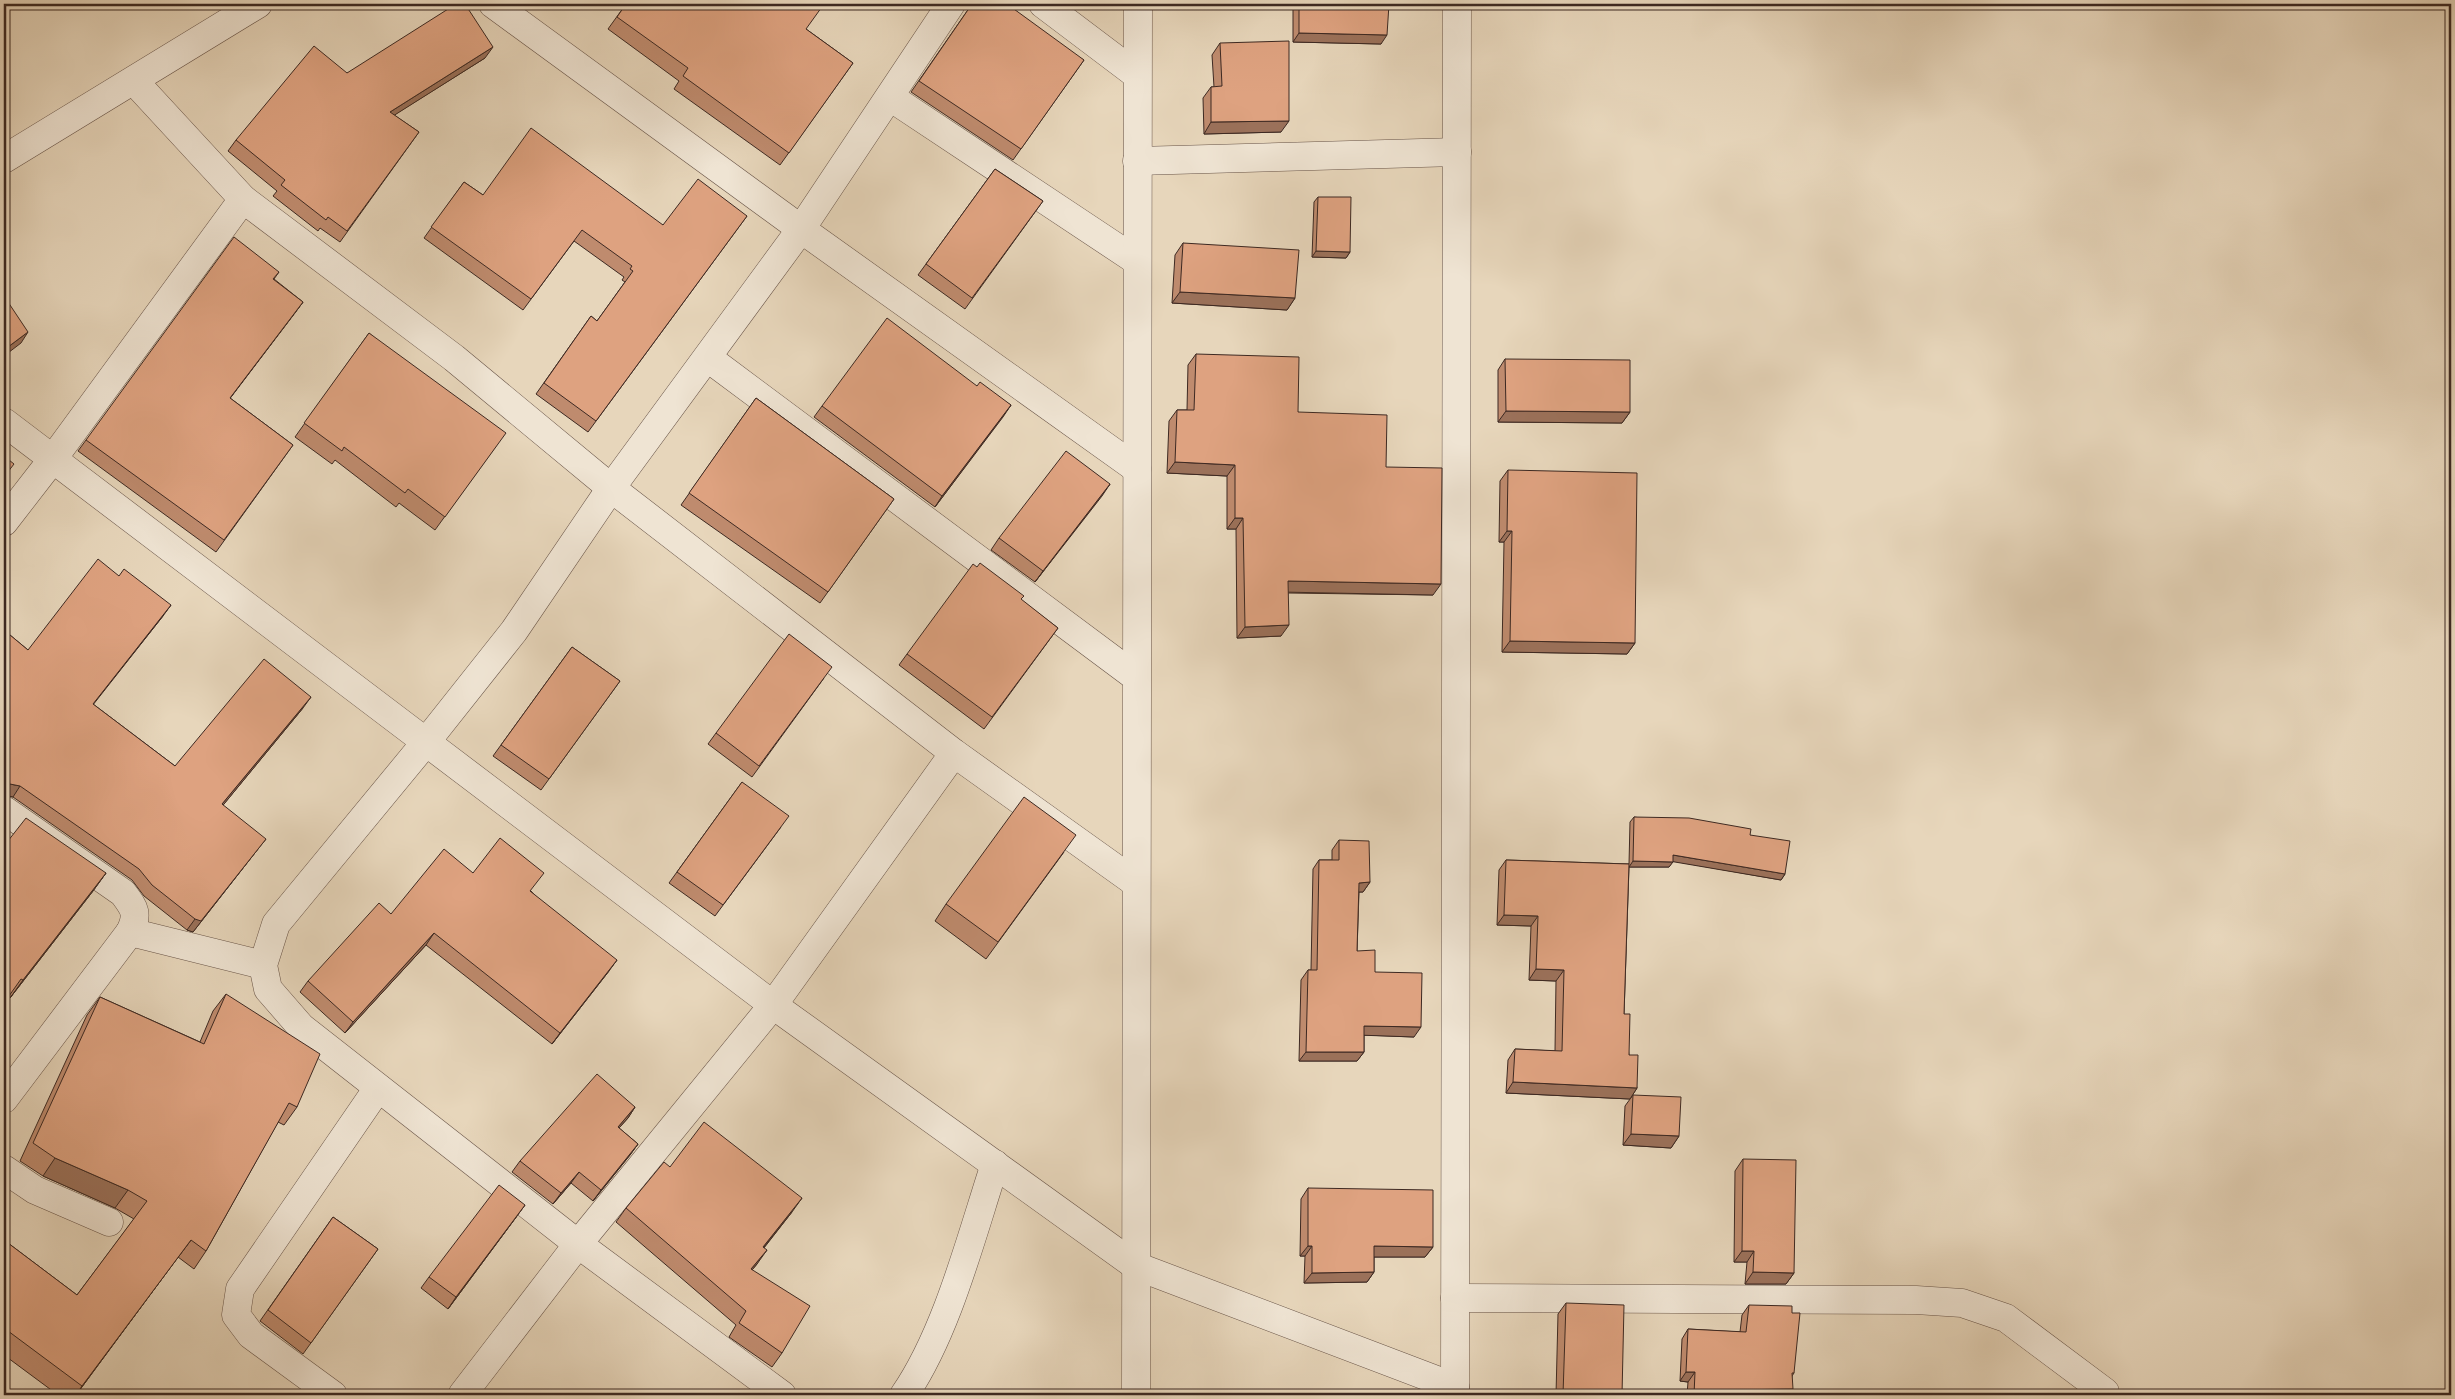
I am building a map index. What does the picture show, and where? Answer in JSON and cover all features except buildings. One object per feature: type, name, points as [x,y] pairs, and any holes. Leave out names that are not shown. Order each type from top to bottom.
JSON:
[{"type":"street","points":[[4,159],[258,4]]},
{"type":"street","points":[[493,4],[801,229],[1137,469]]},
{"type":"street","points":[[782,1395],[578,1244],[301,1027],[268,989],[263,965],[276,924],[426,742],[514,630],[610,488],[708,358],[801,229],[951,4]]},
{"type":"street","points":[[1043,4],[1137,75]]},
{"type":"street","points":[[1136,1395],[1138,4]]},
{"type":"street","points":[[4,422],[773,1005],[1136,1266],[1455,1391],[1457,4]]},
{"type":"street","points":[[134,81],[243,199],[454,358],[610,488],[954,753],[1136,883]]},
{"type":"street","points":[[890,97],[1138,261]]},
{"type":"street","points":[[1137,161],[1457,152]]},
{"type":"street","points":[[4,522],[52,460],[243,199]]},
{"type":"street","points":[[708,358],[1136,678]]},
{"type":"street","points":[[462,1395],[578,1244],[773,1005],[954,753]]},
{"type":"street","points":[[4,810],[123,892],[135,909],[136,921],[130,932],[4,1099]]},
{"type":"street","points":[[130,932],[263,965]]},
{"type":"street","points":[[333,1395],[251,1336],[236,1315],[240,1289],[378,1088]]},
{"type":"street","points":[[904,1395],[914,1381],[948,1308],[995,1164]]},
{"type":"street","points":[[4,1169],[35,1190],[109,1222]]},
{"type":"street","points":[[1455,1298],[1906,1300],[1962,1303],[2006,1318],[2105,1392]]}]
